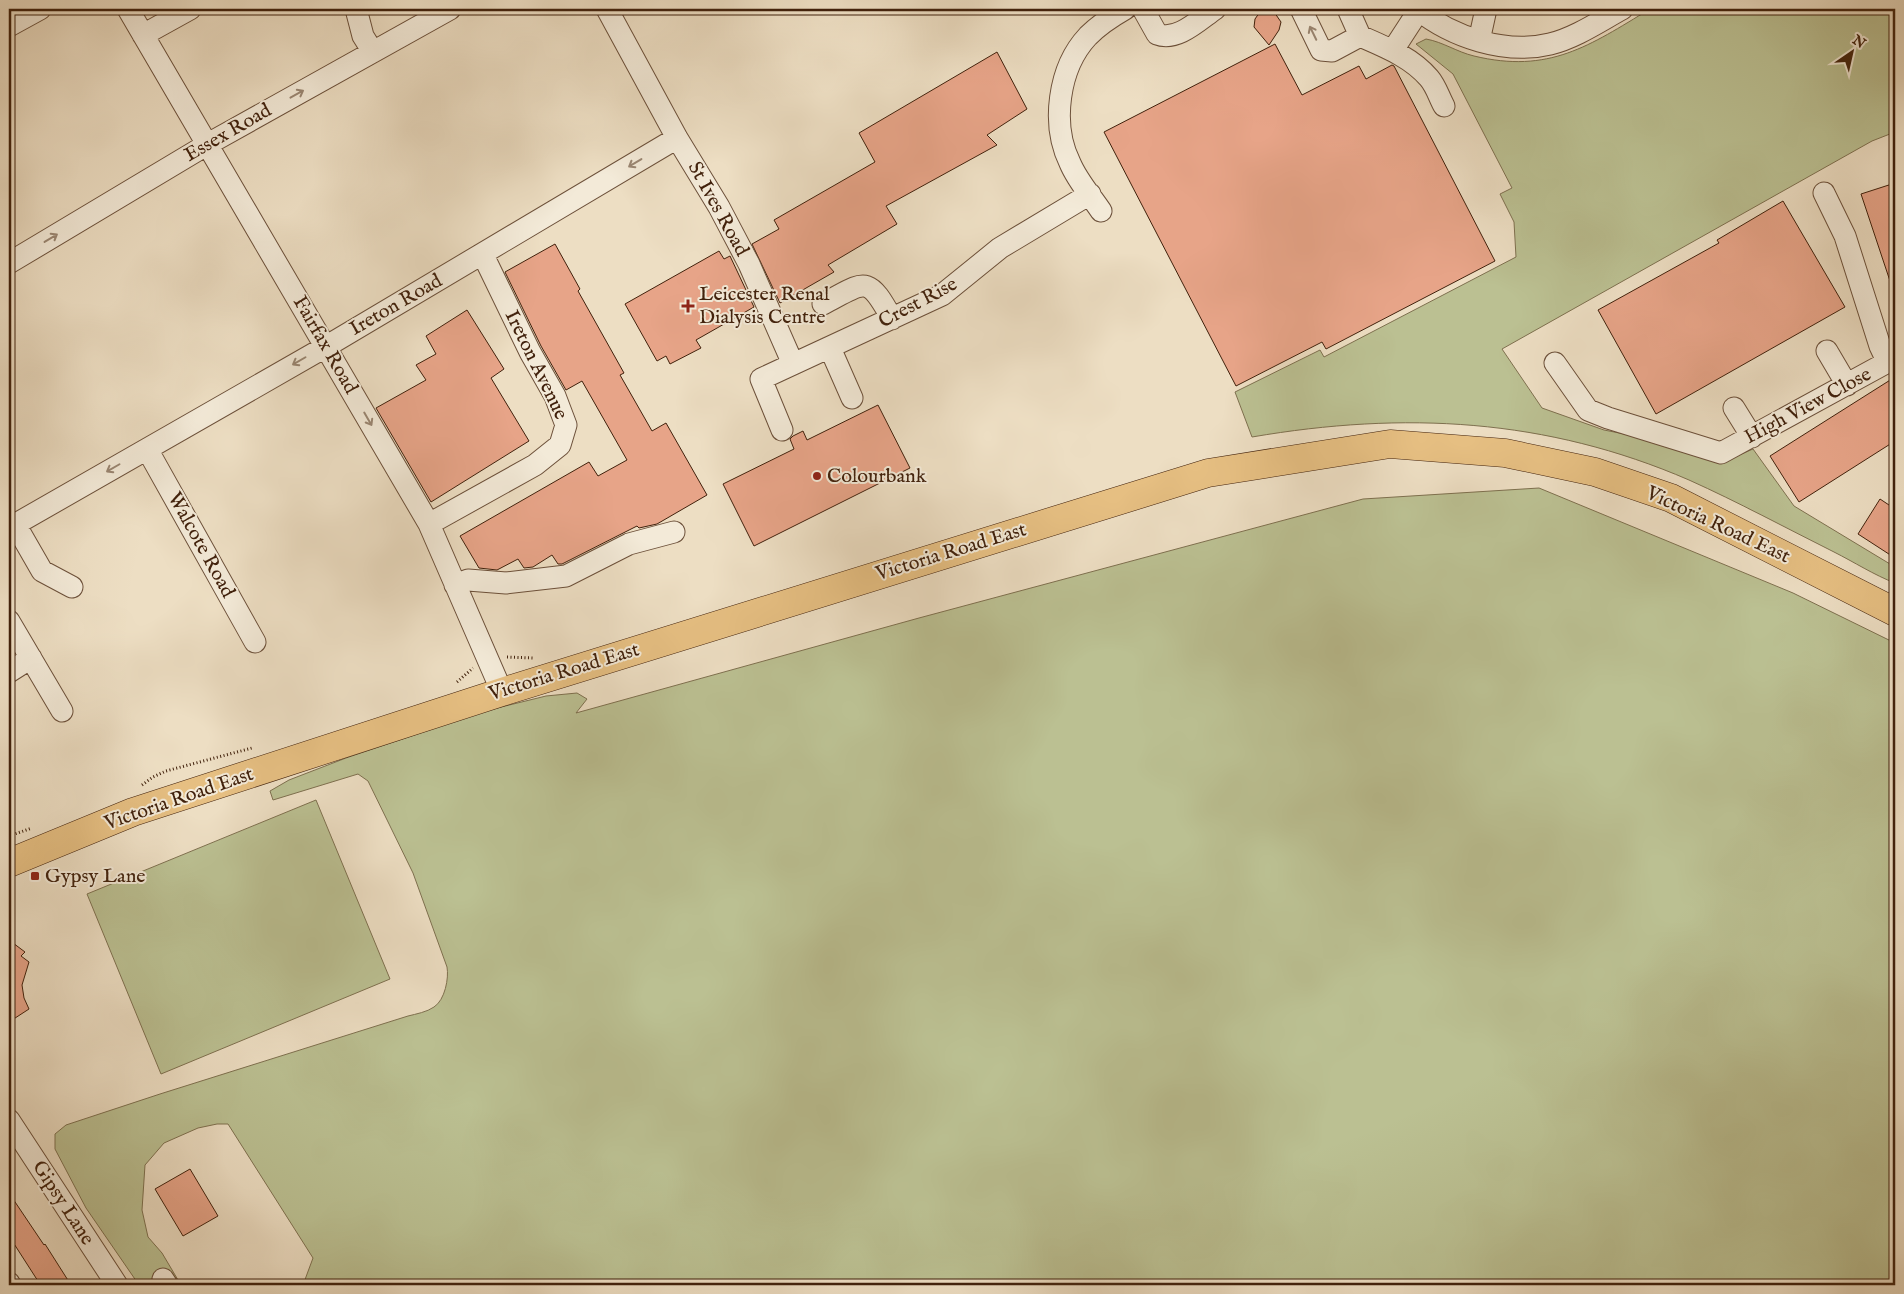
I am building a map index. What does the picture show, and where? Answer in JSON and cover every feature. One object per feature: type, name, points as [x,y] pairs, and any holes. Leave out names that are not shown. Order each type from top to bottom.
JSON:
[{"type":"highway","name":"Victoria Road East","points":[[9,864],[133,812],[502,692],[1208,473],[1390,444],[1505,453],[1595,472],[1671,498],[1895,612]]},
{"type":"street","points":[[9,26],[40,9]]},
{"type":"street","name":"Fairfax Road","points":[[128,9],[327,346],[428,524],[502,692]]},
{"type":"street","points":[[143,35],[190,9]]},
{"type":"street","points":[[356,9],[363,36],[373,52]]},
{"type":"street","name":"Essex Road","points":[[9,263],[208,144],[450,9]]},
{"type":"street","name":"St Ives Road","points":[[607,9],[677,138],[719,207],[749,264],[794,364]]},
{"type":"street","points":[[1101,211],[1069,163],[1060,130],[1061,91],[1072,60],[1086,38],[1106,20],[1124,9]]},
{"type":"street","points":[[1143,9],[1158,34],[1166,37],[1174,36],[1215,9]]},
{"type":"street","points":[[1301,9],[1321,50],[1332,51],[1360,36]]},
{"type":"street","points":[[1348,9],[1360,36],[1393,50],[1412,62],[1430,79],[1444,106]]},
{"type":"street","points":[[1478,41],[1486,9]]},
{"type":"street","points":[[1393,50],[1418,10],[1456,33],[1478,41],[1514,46],[1550,44],[1583,30],[1622,9]]},
{"type":"street","name":"Ireton Road","points":[[12,526],[327,346],[677,138]]},
{"type":"street","points":[[1824,193],[1845,236],[1880,346],[1892,361]]},
{"type":"street","name":"Crest Rise","points":[[782,430],[761,378],[942,295],[1000,248],[1090,194]]},
{"type":"street","name":"Ireton Avenue","points":[[428,524],[535,465],[560,445],[566,426],[555,396],[530,352],[482,255]]},
{"type":"street","points":[[823,304],[857,286],[868,286],[878,293],[892,319]]},
{"type":"street","points":[[830,348],[852,398]]},
{"type":"street","points":[[1827,351],[1847,385]]},
{"type":"street","name":"High View Close","points":[[1555,363],[1588,410],[1608,418],[1721,452],[1892,361]]},
{"type":"street","points":[[1734,408],[1752,437]]},
{"type":"street","name":"Walcote Road","points":[[148,449],[255,642]]},
{"type":"street","points":[[12,526],[42,572],[72,587]]},
{"type":"street","points":[[455,585],[468,580],[506,583],[566,576],[629,544],[674,532]]},
{"type":"street","points":[[9,620],[62,711]]},
{"type":"street","points":[[9,672],[31,658]]},
{"type":"street","name":"Gipsy Lane","points":[[9,1120],[117,1285]]},
{"type":"path","points":[[448,686],[457,682],[470,670],[489,663],[512,656],[530,658],[540,656]]},
{"type":"path","points":[[166,771],[258,746]]},
{"type":"green space","points":[[1650,9],[1895,9],[1895,132],[1872,141],[1502,349],[1542,408],[1604,430],[1655,440],[1723,462],[1753,449],[1794,506],[1895,567],[1895,583],[1689,480],[1635,459],[1582,443],[1528,432],[1474,426],[1419,423],[1364,424],[1252,437],[1235,392],[1320,350],[1324,357],[1516,257],[1514,222],[1500,194],[1512,188],[1453,74],[1416,44],[1426,39],[1474,56],[1501,61],[1547,59],[1587,45]]},
{"type":"green space","points":[[1539,488],[1793,593],[1895,643],[1895,1285],[303,1285],[313,1258],[228,1124],[217,1124],[198,1128],[164,1143],[145,1165],[142,1210],[148,1237],[162,1253],[181,1285],[139,1285],[86,1208],[55,1149],[55,1134],[66,1125],[425,1012],[438,1004],[447,983],[447,967],[413,873],[368,781],[358,774],[273,800],[270,791],[289,780],[346,758],[485,711],[546,696],[577,693],[587,699],[576,713],[919,618],[1363,499]]},
{"type":"green space","points":[[316,800],[390,979],[161,1074],[87,894]]},
{"type":"building","points":[[1262,9],[1272,9],[1281,22],[1279,30],[1269,45],[1254,27],[1255,19]]},
{"type":"building","points":[[1275,44],[1302,95],[1359,66],[1366,79],[1392,65],[1394,66],[1495,261],[1326,349],[1322,342],[1236,386],[1104,132]]},
{"type":"building","points":[[997,52],[1027,109],[987,135],[997,145],[886,206],[897,224],[828,265],[834,272],[780,303],[752,244],[779,229],[774,220],[875,162],[859,133]]},
{"type":"building","points":[[1895,183],[1895,289],[1893,290],[1861,194]]},
{"type":"building","points":[[1783,201],[1845,307],[1656,414],[1598,310],[1719,243],[1717,240]]},
{"type":"building","points":[[555,244],[580,289],[578,291],[624,373],[620,375],[652,431],[666,423],[707,495],[657,524],[639,528],[637,526],[562,564],[558,564],[552,555],[533,567],[524,568],[518,559],[497,570],[479,568],[460,536],[589,462],[598,476],[627,460],[582,381],[566,390],[541,346],[505,272]]},
{"type":"building","name":"Leicester Renal Dialysis Centre","points":[[719,251],[724,259],[730,256],[754,307],[696,340],[701,348],[670,364],[666,356],[657,361],[625,304]]},
{"type":"building","points":[[467,310],[504,369],[491,378],[529,441],[431,502],[376,408],[426,380],[416,365],[436,354],[426,336]]},
{"type":"building","points":[[1895,377],[1895,441],[1799,502],[1770,456]]},
{"type":"building","name":"Colourbank","points":[[878,405],[910,468],[754,546],[723,484],[794,449],[790,439],[793,436],[803,431],[807,440]]},
{"type":"building","points":[[1880,499],[1895,509],[1895,558],[1858,534]]},
{"type":"building","points":[[9,940],[25,952],[21,956],[29,962],[22,985],[24,998],[29,1009],[9,1022]]},
{"type":"building","points":[[190,1169],[218,1216],[183,1236],[155,1189]]},
{"type":"building","points":[[9,1193],[71,1285],[42,1285],[36,1278],[9,1236]]},
{"type":"place","name":"Leicester Renal Dialysis Centre","points":[[688,306]]},
{"type":"place","name":"Colourbank","points":[[817,476]]},
{"type":"place","name":"Gypsy Lane","points":[[35,876]]}]
